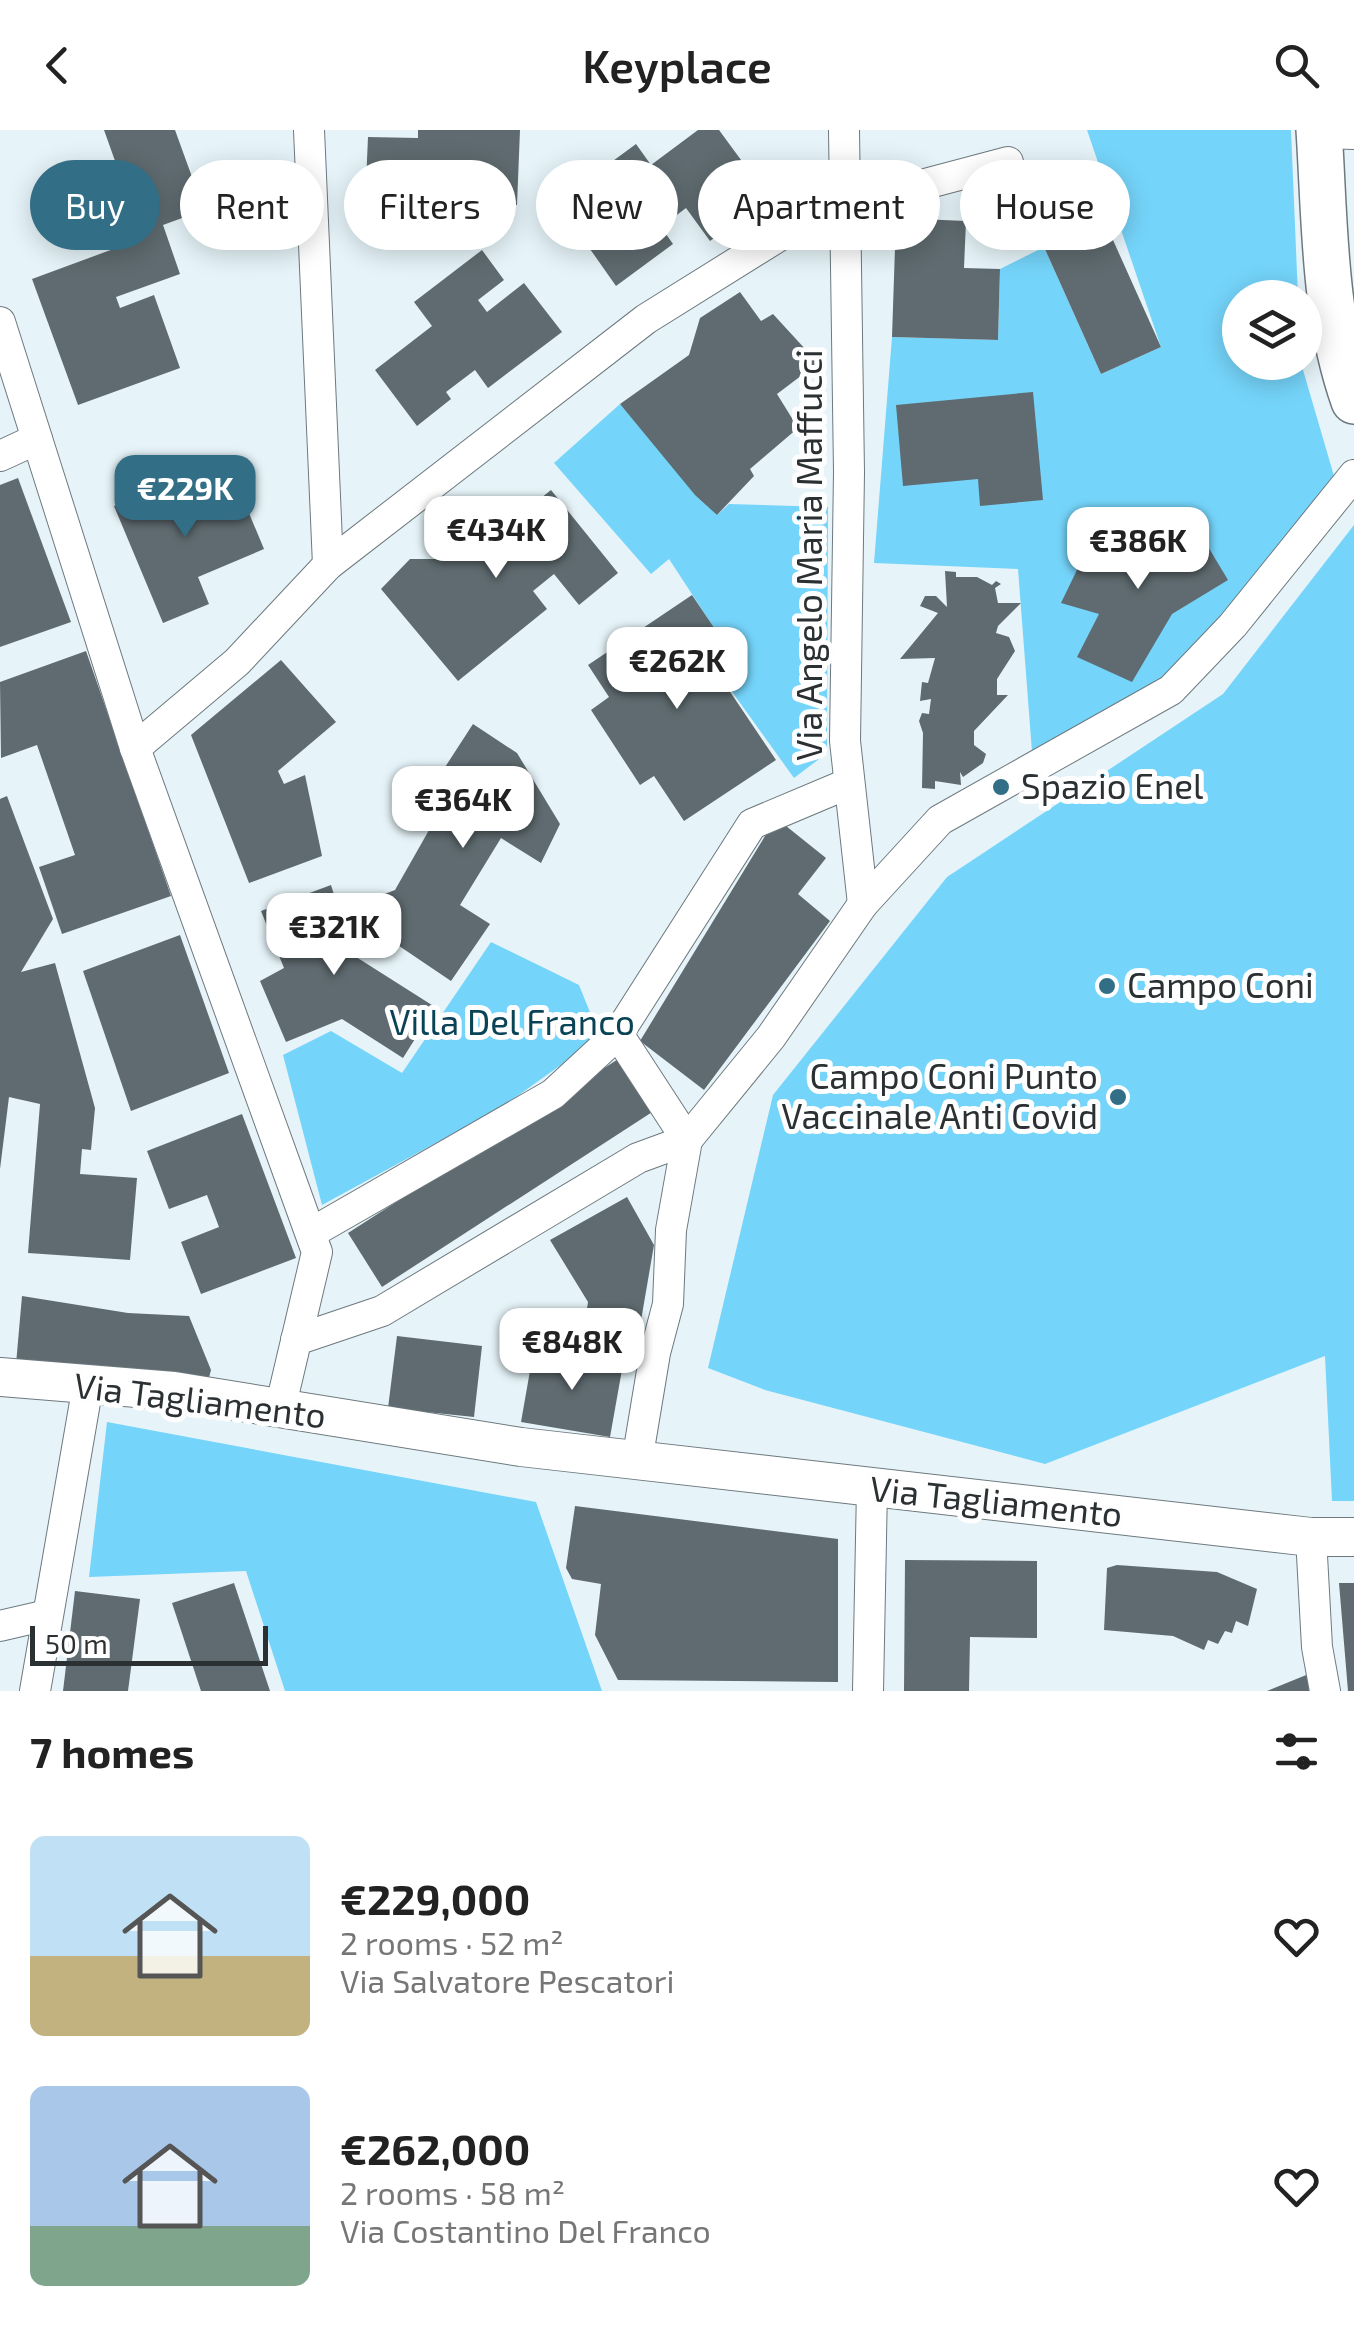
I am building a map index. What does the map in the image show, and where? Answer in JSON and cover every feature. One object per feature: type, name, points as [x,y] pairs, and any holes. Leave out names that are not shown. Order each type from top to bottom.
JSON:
[{"type":"main road","points":[[1331,132],[1326,278],[1343,370],[1354,401]]},
{"type":"street","points":[[309,130],[328,565]]},
{"type":"street","name":"Via Angelo Maria Maffucci","points":[[844,130],[845,160]]},
{"type":"street","points":[[135,748],[237,662],[328,565],[646,319],[757,250]]},
{"type":"street","name":"Via Angelo Maria Maffucci","points":[[846,250],[848,784],[863,904]]},
{"type":"street","points":[[0,322],[135,748],[318,1252],[280,1409]]},
{"type":"street","points":[[0,456],[37,439]]},
{"type":"street","points":[[637,1461],[655,1352],[668,1304],[671,1230],[688,1140],[771,1037],[863,904],[940,820],[1171,690],[1233,625],[1354,475]]},
{"type":"street","points":[[311,1234],[552,1094],[618,1034],[752,824],[848,784]]},
{"type":"street","points":[[618,1034],[688,1140]]},
{"type":"street","points":[[296,1340],[382,1311],[638,1158],[688,1140]]},
{"type":"street","name":"Via Tagliamento","points":[[0,1377],[174,1392],[637,1461],[1311,1538],[1354,1537]]},
{"type":"street","points":[[35,1691],[88,1385]]},
{"type":"street","points":[[868,1691],[872,1488]]},
{"type":"street","points":[[1311,1538],[1317,1648],[1325,1691]]},
{"type":"street","points":[[0,1626],[47,1615]]},
{"type":"green space","points":[[1087,130],[1291,130],[1297,280],[1222,280],[1222,380],[1306,380],[1334,476],[1271,562],[1163,685],[1032,752],[1018,569],[874,563],[892,337],[998,340],[1000,269],[1045,250],[1101,374],[1161,347],[1128,250],[1130,160],[1097,160]]},
{"type":"green space","points":[[620,404],[717,515],[729,504],[828,507],[827,753],[794,778],[702,650],[720,637],[669,559],[651,574],[554,463]]},
{"type":"green space","name":"Campo Coni","points":[[1354,525],[1354,1501],[1332,1501],[1325,1356],[1045,1464],[765,1390],[708,1368],[773,1095],[947,877],[1223,694]]},
{"type":"green space","name":"Villa Del Franco","points":[[491,942],[579,985],[600,1037],[502,1107],[322,1205],[283,1055],[331,1031],[402,1073]]},
{"type":"green space","points":[[107,1422],[536,1502],[602,1691],[285,1691],[246,1571],[89,1577]]},
{"type":"building","points":[[104,130],[175,130],[186,160],[180,160],[180,219],[163,225],[180,274],[116,297],[120,308],[154,295],[180,368],[78,405],[32,279],[111,250],[160,250],[160,160],[115,160]]},
{"type":"building","points":[[418,130],[520,130],[517,205],[516,160],[367,160],[368,137],[418,138]]},
{"type":"building","points":[[698,130],[719,130],[741,160],[698,160],[698,224],[686,208],[678,214],[678,160],[658,160]]},
{"type":"building","points":[[636,144],[647,160],[614,160]]},
{"type":"building","points":[[940,220],[960,221],[964,268],[1000,269],[998,340],[892,337],[895,250],[940,250]]},
{"type":"building","points":[[482,250],[504,280],[478,300],[487,312],[524,283],[562,332],[488,388],[475,370],[446,392],[451,399],[417,426],[375,370],[432,326],[414,302]]},
{"type":"building","points":[[591,250],[665,250],[616,286]]},
{"type":"building","points":[[1045,250],[1117,250],[1161,347],[1101,374]]},
{"type":"building","points":[[740,292],[761,321],[773,314],[818,363],[777,394],[798,428],[750,469],[754,476],[717,515],[695,495],[620,404],[689,355],[700,318]]},
{"type":"building","points":[[1033,392],[1043,500],[980,506],[978,479],[903,486],[896,405]]},
{"type":"building","points":[[207,467],[227,514],[246,506],[264,549],[198,577],[209,604],[163,623],[114,506]]},
{"type":"building","points":[[18,478],[71,622],[0,647],[0,485]]},
{"type":"building","points":[[551,490],[618,573],[579,605],[554,574],[533,591],[547,609],[458,681],[381,589],[410,559],[438,559],[502,504],[515,519]]},
{"type":"building","points":[[1136,515],[1159,549],[1195,525],[1228,580],[1172,614],[1132,682],[1077,657],[1099,614],[1061,603],[1089,545]]},
{"type":"building","points":[[945,571],[956,572],[956,577],[977,577],[992,585],[996,581],[1001,584],[995,588],[998,603],[1021,603],[996,633],[1009,637],[1015,651],[997,679],[997,695],[1008,695],[974,731],[974,745],[986,754],[983,763],[963,777],[960,772],[961,785],[935,781],[935,789],[922,788],[923,733],[919,721],[922,713],[929,714],[931,699],[920,701],[922,682],[928,683],[935,658],[900,659],[938,613],[920,606],[925,596],[936,596],[947,607]]},
{"type":"building","points":[[692,595],[721,638],[702,650],[776,760],[684,821],[654,776],[640,785],[591,710],[609,697],[588,665]]},
{"type":"building","points":[[86,651],[171,896],[62,934],[39,867],[75,855],[37,745],[1,758],[0,682]]},
{"type":"building","points":[[281,660],[336,722],[278,771],[284,784],[305,775],[322,856],[249,883],[191,735]]},
{"type":"building","points":[[473,724],[517,753],[560,824],[541,863],[501,838],[460,905],[490,924],[451,981],[374,929],[361,903],[395,890],[441,809],[425,798]]},
{"type":"building","points":[[7,796],[53,919],[21,972],[55,963],[95,1108],[91,1150],[82,1149],[80,1174],[137,1178],[130,1260],[28,1253],[40,1104],[9,1097],[0,1169],[0,799]]},
{"type":"building","points":[[776,818],[826,858],[798,894],[830,921],[704,1090],[640,1041]]},
{"type":"building","points":[[331,885],[353,955],[435,1007],[403,1058],[342,1019],[286,1042],[260,981],[284,968],[261,911]]},
{"type":"building","points":[[180,935],[229,1073],[131,1111],[83,971]]},
{"type":"building","points":[[626,1054],[660,1107],[382,1287],[348,1233]]},
{"type":"building","points":[[242,1114],[296,1258],[201,1294],[181,1242],[219,1227],[207,1195],[169,1209],[147,1151]]},
{"type":"building","points":[[627,1197],[654,1245],[638,1338],[584,1329],[588,1302],[550,1240]]},
{"type":"building","points":[[22,1296],[128,1313],[189,1316],[211,1370],[206,1389],[16,1364]]},
{"type":"building","points":[[397,1336],[482,1346],[474,1417],[388,1408]]},
{"type":"building","points":[[534,1348],[623,1364],[610,1437],[521,1422]]},
{"type":"building","points":[[575,1506],[838,1539],[838,1682],[618,1680],[595,1635],[601,1584],[572,1579],[566,1568]]},
{"type":"building","points":[[905,1560],[1037,1561],[1037,1638],[970,1637],[969,1691],[904,1691]]},
{"type":"building","points":[[1117,1565],[1217,1572],[1257,1589],[1248,1626],[1236,1621],[1232,1633],[1225,1631],[1218,1644],[1208,1640],[1204,1650],[1173,1636],[1104,1630],[1107,1568]]},
{"type":"building","points":[[234,1583],[270,1691],[201,1691],[172,1603]]},
{"type":"building","points":[[1339,1583],[1354,1583],[1354,1691],[1348,1691]]},
{"type":"building","points":[[75,1591],[140,1599],[128,1691],[63,1691]]},
{"type":"building","points":[[1316,1671],[1317,1691],[1267,1691]]},
{"type":"place","name":"Spazio Enel","points":[[1001,787]]},
{"type":"place","name":"Campo Coni","points":[[1107,986]]},
{"type":"place","name":"Campo Coni Punto Vaccinale Anti Covid","points":[[1118,1097]]}]
